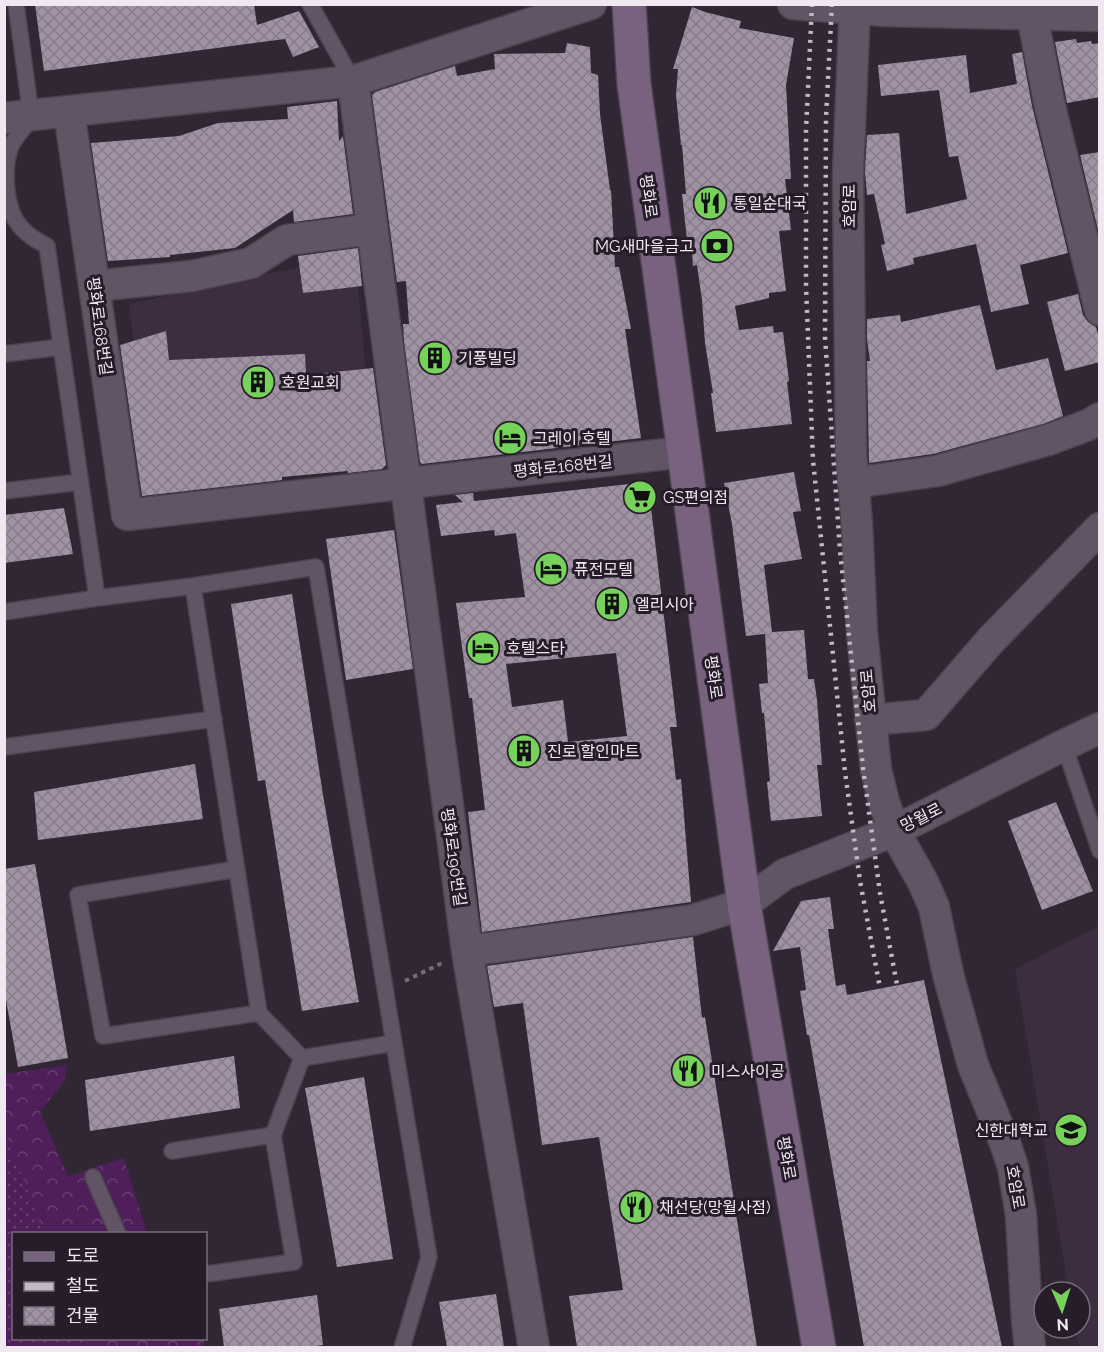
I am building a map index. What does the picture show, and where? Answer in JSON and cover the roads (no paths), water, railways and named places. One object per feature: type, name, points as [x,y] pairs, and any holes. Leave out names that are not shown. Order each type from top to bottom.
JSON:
[{"type":"main road","name":"평화로","points":[[628,4],[634,84],[744,904],[819,1347]]},
{"type":"street","points":[[24,116],[353,81],[591,4]]},
{"type":"street","points":[[793,4],[1100,16]]},
{"type":"street","name":"호암로","points":[[855,7],[848,174],[850,453],[857,525],[862,633],[876,770],[894,831],[922,880],[934,907],[948,974],[972,1065],[1013,1167],[1021,1215],[1030,1347]]},
{"type":"street","points":[[1032,14],[1049,102],[1100,310]]},
{"type":"street","name":"평화로190번길","points":[[353,81],[466,951],[534,1347]]},
{"type":"street","name":"평화로168번길","points":[[69,111],[127,515],[684,452]]},
{"type":"street","points":[[94,286],[192,276],[251,263],[286,240],[372,229]]},
{"type":"street","points":[[853,483],[938,471],[1048,440],[1100,418]]},
{"type":"street","points":[[870,720],[926,715],[991,640],[1100,528]]},
{"type":"street","name":"망월로","points":[[744,904],[785,874],[894,831],[1100,729]]},
{"type":"street","points":[[466,951],[693,920],[744,904]]},
{"type":"lane","points":[[16,4],[24,116],[6,164],[6,178],[15,220],[25,232],[47,246],[97,598]]},
{"type":"lane","points":[[310,4],[353,81]]},
{"type":"lane","points":[[4,354],[61,347]]},
{"type":"lane","points":[[4,491],[80,482]]},
{"type":"lane","points":[[4,612],[316,567],[429,1257],[402,1347]]},
{"type":"lane","points":[[193,586],[259,1013],[302,1058]]},
{"type":"lane","points":[[4,747],[214,719]]},
{"type":"lane","points":[[1064,745],[1100,851]]},
{"type":"lane","points":[[237,869],[78,895],[103,1036],[259,1013]]},
{"type":"lane","points":[[302,1058],[394,1043]]},
{"type":"lane","points":[[207,1274],[294,1262],[273,1135],[302,1058]]},
{"type":"lane","points":[[172,1151],[273,1135]]},
{"type":"lane","points":[[93,1177],[118,1232]]},
{"type":"railway","points":[[812,4],[806,130],[806,286],[813,460],[845,772],[860,881],[880,988]]},
{"type":"railway","points":[[832,4],[826,117],[825,337],[840,551],[863,768],[880,893],[897,985]]},
{"type":"place","name":"통일순대국","points":[[710,203]]},
{"type":"place","name":"MG새마을금고","points":[[717,246]]},
{"type":"place","name":"기풍빌딩","points":[[435,358]]},
{"type":"place","name":"호원교회","points":[[258,382]]},
{"type":"place","name":"그레이 호텔","points":[[510,438]]},
{"type":"place","name":"GS편의점","points":[[640,497]]},
{"type":"place","name":"퓨전모텔","points":[[551,569]]},
{"type":"place","name":"엘리시아","points":[[612,604]]},
{"type":"place","name":"호텔스타","points":[[483,648]]},
{"type":"place","name":"진로 할인마트","points":[[524,751]]},
{"type":"place","name":"미스사이공","points":[[688,1071]]},
{"type":"place","name":"신한대학교","points":[[1071,1130]]},
{"type":"place","name":"채선당(망월사점)","points":[[636,1207]]}]
